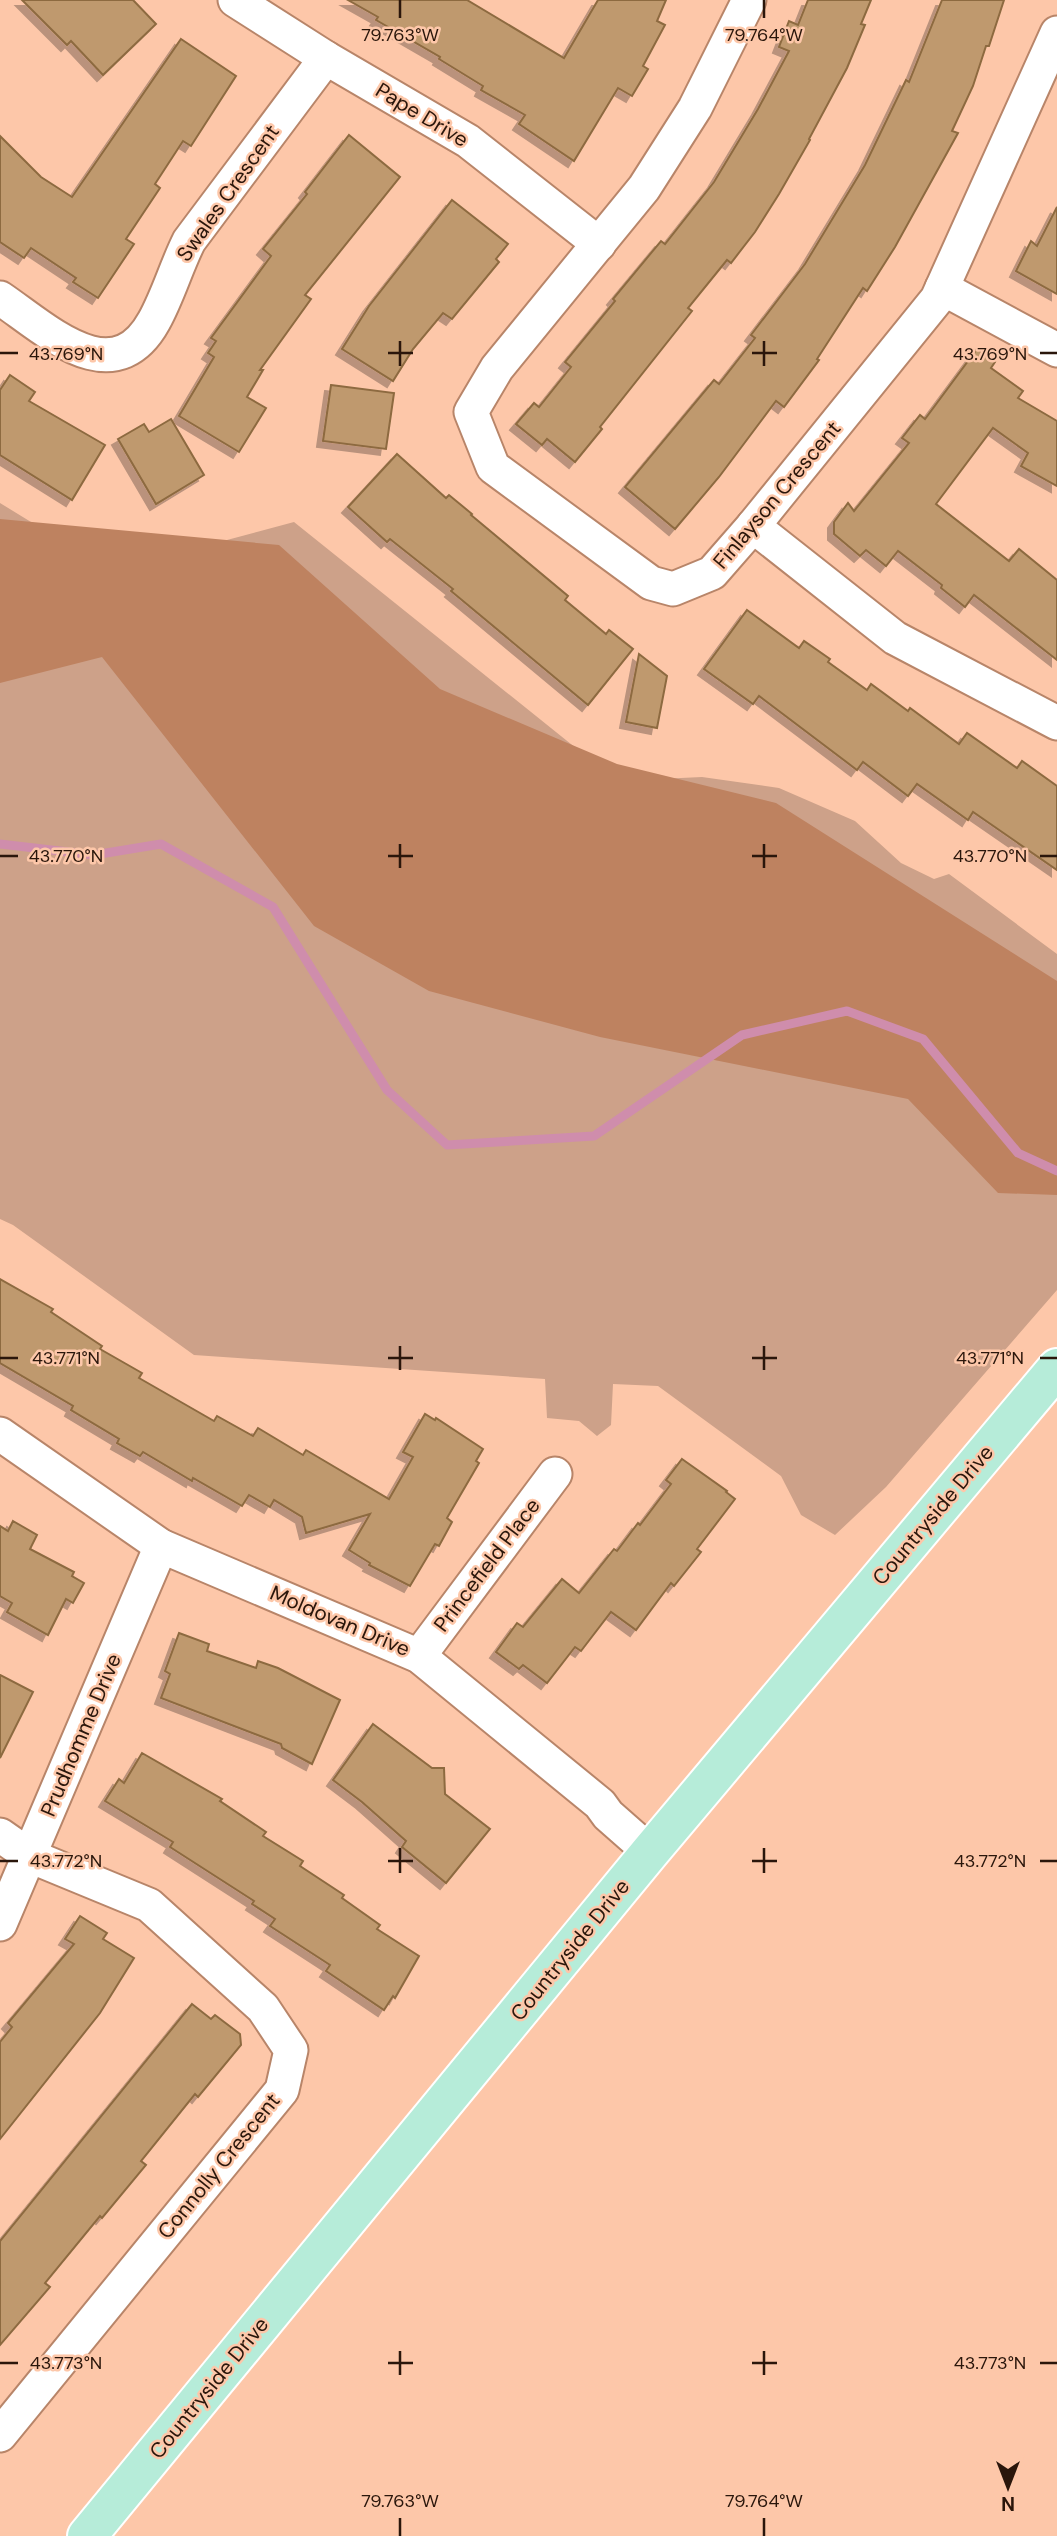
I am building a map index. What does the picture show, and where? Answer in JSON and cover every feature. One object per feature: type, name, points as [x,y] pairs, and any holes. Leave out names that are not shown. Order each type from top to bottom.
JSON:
[{"type":"main road","name":"Countryside Drive","points":[[88,2536],[650,1852],[1057,1368]]},
{"type":"street","name":"Pape Drive","points":[[235,0],[326,58],[468,141],[599,244]]},
{"type":"street","name":"Finlayson Crescent","points":[[749,0],[717,68],[644,188],[497,368],[471,412],[493,467],[651,583],[673,589],[712,573],[754,526],[937,299],[1057,33]]},
{"type":"street","name":"Swales Crescent","points":[[0,298],[78,350],[97,355],[117,354],[136,346],[158,313],[189,241],[326,58]]},
{"type":"street","points":[[942,288],[1057,350]]},
{"type":"street","points":[[754,526],[895,638],[1057,723]]},
{"type":"street","name":"Moldovan Drive","points":[[0,1434],[161,1546],[419,1656],[600,1804],[608,1815],[650,1852]]},
{"type":"street","name":"Princefield Place","points":[[419,1656],[555,1474]]},
{"type":"street","name":"Prudhomme Drive","points":[[0,1924],[161,1546]]},
{"type":"street","name":"Connolly Crescent","points":[[0,1836],[30,1856],[149,1905],[263,2008],[291,2050],[282,2090],[0,2435]]},
{"type":"shaded area","points":[[0,503],[111,571],[294,522],[617,781],[702,777],[779,788],[855,821],[901,863],[934,879],[949,874],[1057,954],[1057,1290],[886,1487],[835,1535],[801,1515],[781,1476],[658,1386],[613,1384],[611,1425],[597,1436],[579,1421],[547,1418],[545,1379],[194,1355],[13,1225],[0,1219]]},
{"type":"shaded area","points":[[0,519],[279,545],[440,689],[617,764],[776,803],[1057,981],[1057,1195],[998,1193],[908,1099],[600,1037],[429,991],[314,926],[102,657],[0,683]]},
{"type":"building","points":[[22,0],[133,0],[156,24],[103,75],[71,41],[67,45]]},
{"type":"building","points":[[348,0],[467,0],[564,58],[598,0],[666,0],[657,21],[665,25],[643,66],[648,69],[632,96],[618,88],[574,161],[519,124],[525,115],[481,90],[483,86]]},
{"type":"building","points":[[808,0],[871,0],[861,24],[865,25],[847,68],[779,194],[755,232],[731,263],[727,260],[688,308],[692,311],[575,462],[547,439],[542,445],[516,424],[534,403],[539,407],[571,367],[565,362],[615,301],[613,299],[661,241],[665,244],[714,182],[789,51],[779,47],[789,21],[798,25]]},
{"type":"building","points":[[942,0],[1004,0],[989,46],[986,46],[973,86],[952,131],[958,133],[895,247],[867,291],[863,288],[817,359],[819,360],[784,407],[776,401],[719,477],[675,529],[625,487],[714,380],[719,384],[755,338],[751,335],[805,264],[865,165],[906,80],[909,82]]},
{"type":"building","points":[[181,39],[236,76],[191,146],[183,141],[155,184],[160,188],[126,239],[134,244],[98,298],[73,282],[76,278],[31,248],[24,258],[0,242],[0,136],[41,177],[72,197]]},
{"type":"building","points":[[349,135],[400,177],[305,295],[311,299],[260,370],[263,370],[247,397],[266,408],[239,452],[179,416],[214,357],[208,353],[216,341],[211,338],[271,256],[263,249]]},
{"type":"building","points":[[452,200],[508,244],[496,259],[499,262],[452,319],[443,313],[413,349],[393,381],[342,349],[369,306]]},
{"type":"building","points":[[1057,207],[1057,294],[1016,271],[1031,241],[1037,246]]},
{"type":"building","points":[[977,349],[995,362],[991,368],[1023,391],[1018,398],[1057,421],[1057,486],[1021,466],[1028,453],[993,428],[936,504],[1009,561],[1019,549],[1057,580],[1057,660],[974,595],[965,607],[941,588],[942,585],[898,551],[886,566],[866,550],[860,556],[834,534],[834,522],[848,503],[854,511],[909,443],[902,438],[920,415],[925,419]]},
{"type":"building","points":[[10,375],[35,392],[29,401],[105,445],[72,500],[0,455],[0,390]]},
{"type":"building","points":[[331,385],[394,393],[386,449],[323,441]]},
{"type":"building","points":[[171,419],[204,475],[156,504],[118,439],[144,424],[149,432]]},
{"type":"building","points":[[397,454],[446,498],[449,495],[568,596],[565,600],[606,634],[609,630],[633,649],[588,705],[451,591],[453,589],[390,539],[387,542],[348,507]]},
{"type":"building","points":[[747,610],[799,648],[804,641],[867,690],[871,684],[908,711],[910,708],[959,744],[967,733],[1017,768],[1022,761],[1057,786],[1057,870],[973,812],[968,820],[917,784],[908,796],[863,762],[857,770],[759,696],[753,704],[704,669]]},
{"type":"building","points":[[639,654],[667,676],[657,728],[626,722]]},
{"type":"building","points":[[0,1279],[53,1309],[51,1312],[102,1346],[100,1349],[142,1373],[139,1378],[214,1421],[217,1416],[253,1436],[258,1428],[303,1455],[306,1450],[389,1499],[413,1457],[403,1452],[425,1414],[435,1420],[436,1418],[483,1449],[476,1461],[479,1463],[447,1518],[452,1522],[439,1546],[435,1544],[410,1586],[369,1565],[370,1563],[349,1550],[370,1514],[306,1533],[302,1517],[274,1500],[270,1507],[249,1495],[242,1506],[143,1452],[140,1456],[117,1443],[119,1439],[71,1410],[73,1406],[0,1363]]},
{"type":"building","points":[[682,1459],[735,1499],[697,1549],[701,1552],[674,1586],[671,1583],[636,1630],[611,1612],[581,1651],[575,1647],[547,1683],[523,1665],[519,1669],[496,1652],[517,1623],[523,1627],[562,1579],[579,1593],[614,1549],[617,1551],[638,1523],[640,1525],[671,1484],[666,1480]]},
{"type":"building","points":[[13,1521],[37,1535],[30,1549],[74,1572],[72,1576],[84,1583],[73,1603],[66,1599],[48,1635],[7,1612],[12,1603],[0,1596],[0,1526],[8,1531]]},
{"type":"building","points":[[179,1633],[209,1644],[207,1651],[256,1668],[258,1661],[278,1668],[340,1700],[312,1764],[282,1748],[281,1744],[161,1698],[170,1674],[165,1671]]},
{"type":"building","points":[[0,1675],[33,1692],[0,1758]]},
{"type":"building","points":[[373,1724],[432,1768],[444,1768],[445,1794],[490,1829],[446,1883],[402,1847],[406,1841],[333,1780]]},
{"type":"building","points":[[142,1753],[222,1799],[220,1801],[266,1832],[263,1836],[303,1861],[300,1866],[344,1895],[342,1898],[380,1925],[377,1929],[419,1956],[395,1998],[393,1996],[384,2010],[326,1971],[330,1965],[270,1926],[275,1919],[252,1904],[254,1901],[170,1847],[173,1842],[105,1801],[119,1779],[124,1783]]},
{"type":"building","points":[[80,1916],[107,1933],[103,1939],[134,1958],[100,2013],[0,2139],[0,2042],[12,2027],[8,2023],[74,1944],[65,1939]]},
{"type":"building","points":[[192,2004],[211,2019],[215,2015],[240,2034],[241,2045],[198,2097],[195,2094],[141,2161],[146,2165],[45,2283],[50,2287],[0,2345],[0,2241]]},
{"type":"waterway","points":[[0,844],[94,855],[161,844],[273,907],[387,1090],[447,1145],[594,1136],[742,1035],[847,1011],[923,1039],[1018,1153],[1057,1171]]}]
